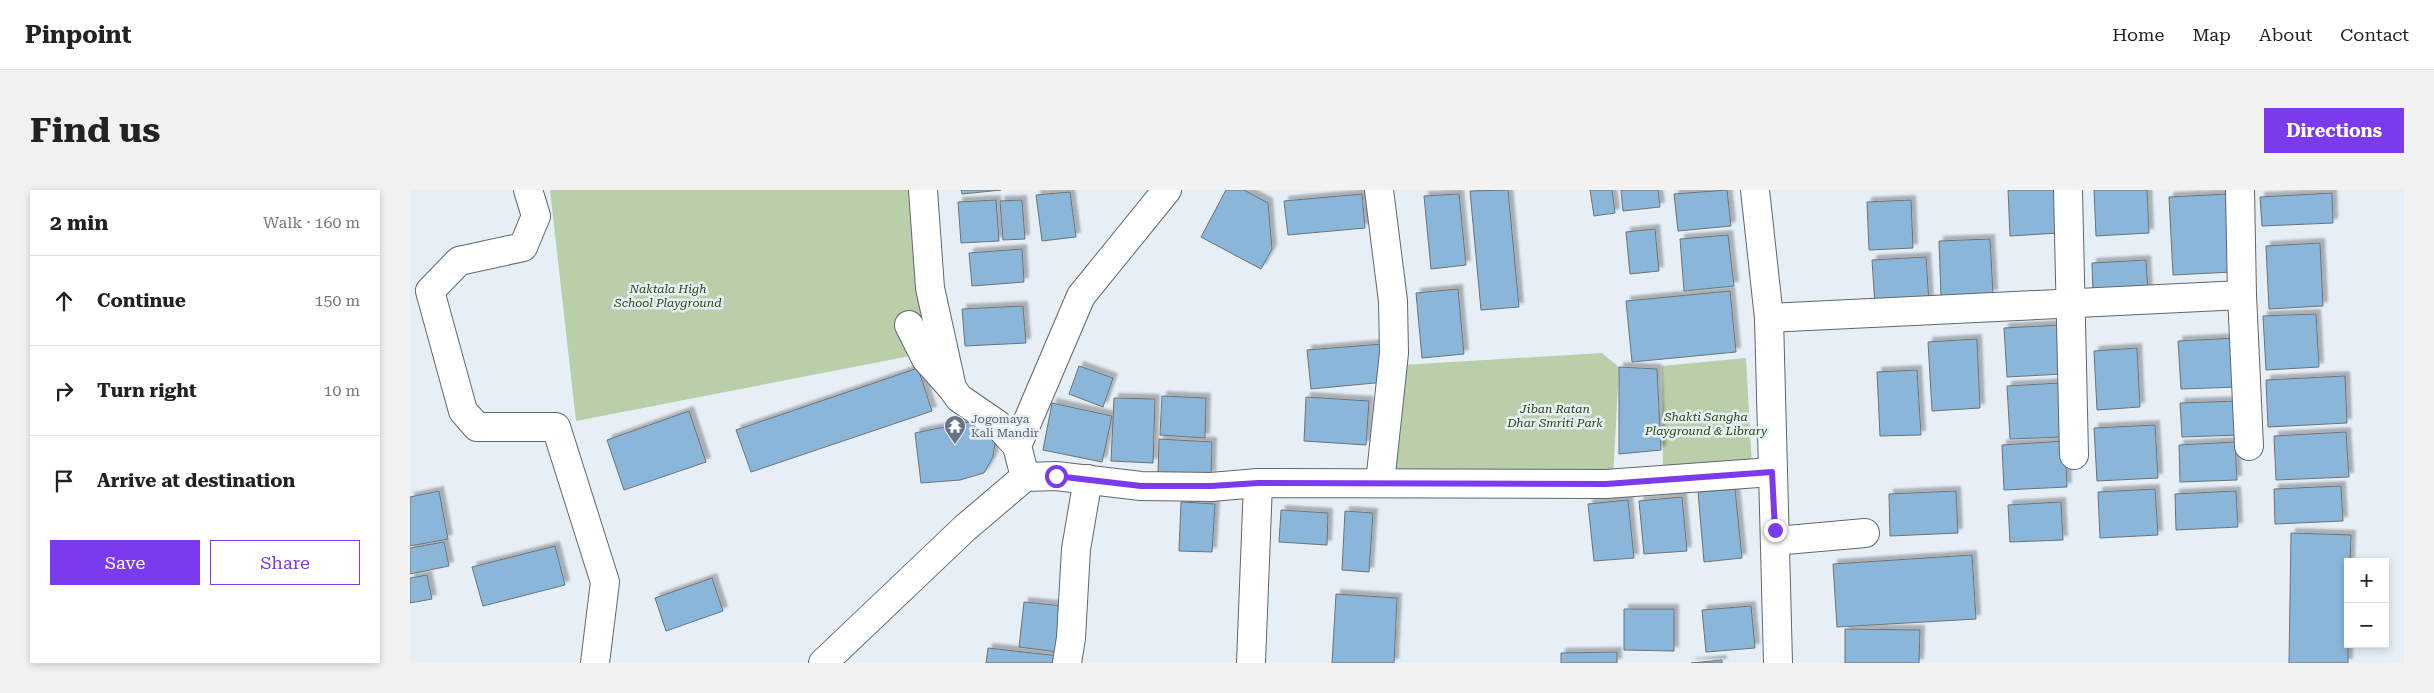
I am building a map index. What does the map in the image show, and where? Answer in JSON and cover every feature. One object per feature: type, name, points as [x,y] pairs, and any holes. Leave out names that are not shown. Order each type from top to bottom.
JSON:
[{"type":"street","points":[[528,190],[536,216],[522,248],[459,261],[430,291],[463,411],[477,427],[556,426],[605,582],[595,663]]},
{"type":"street","points":[[923,190],[930,288],[952,388]]},
{"type":"street","points":[[1017,446],[1081,296],[1167,190]]},
{"type":"street","points":[[1379,190],[1393,301],[1394,353],[1380,483]]},
{"type":"street","points":[[1755,190],[1769,318],[1778,663]]},
{"type":"street","points":[[2068,190],[2069,304],[2074,455]]},
{"type":"street","points":[[2240,190],[2242,295],[2249,446]]},
{"type":"street","points":[[1769,318],[2242,295]]},
{"type":"street","points":[[910,325],[926,359],[952,388],[958,398],[997,424],[1017,446],[1026,477]]},
{"type":"street","points":[[823,663],[965,528],[1026,477],[1056,476],[1141,486],[1211,486],[1258,483],[1606,484],[1772,472]]},
{"type":"street","points":[[1067,663],[1076,549],[1088,479]]},
{"type":"street","points":[[1251,663],[1258,483]]},
{"type":"street","points":[[1775,541],[1865,533]]},
{"type":"green space","name":"Naktala High School Playground","points":[[550,190],[924,190],[936,351],[576,421]]},
{"type":"green space","name":"Jiban Ratan Dhar Smriti Park","points":[[1602,353],[1619,367],[1613,478],[1394,473],[1402,365]]},
{"type":"green space","name":"Shakti Sangha Playground & Library","points":[[1746,358],[1752,467],[1663,470],[1662,366]]},
{"type":"building","points":[[961,190],[1001,190],[962,194]]},
{"type":"building","points":[[1226,190],[1244,190],[1268,203],[1272,249],[1261,269],[1201,237]]},
{"type":"building","points":[[1508,190],[1519,307],[1481,310],[1470,191]]},
{"type":"building","points":[[1590,190],[1612,190],[1615,213],[1594,216]]},
{"type":"building","points":[[1621,190],[1658,190],[1660,207],[1623,211]]},
{"type":"building","points":[[1727,190],[1731,226],[1678,231],[1674,194]]},
{"type":"building","points":[[2008,190],[2057,190],[2059,233],[2010,236]]},
{"type":"building","points":[[2094,190],[2147,190],[2149,233],[2096,236]]},
{"type":"building","points":[[1070,192],[1076,237],[1042,241],[1036,195]]},
{"type":"building","points":[[2332,193],[2333,223],[2262,226],[2260,197]]},
{"type":"building","points":[[1362,194],[1365,228],[1288,235],[1284,201]]},
{"type":"building","points":[[1459,194],[1466,265],[1431,269],[1424,196]]},
{"type":"building","points":[[2228,194],[2232,272],[2173,275],[2169,197]]},
{"type":"building","points":[[996,200],[999,241],[961,243],[958,202]]},
{"type":"building","points":[[1022,200],[1025,239],[1003,240],[1000,201]]},
{"type":"building","points":[[1911,200],[1913,248],[1869,250],[1867,202]]},
{"type":"building","points":[[1655,229],[1659,271],[1630,274],[1626,232]]},
{"type":"building","points":[[1728,235],[1734,286],[1684,291],[1680,239]]},
{"type":"building","points":[[1990,239],[1993,294],[1941,296],[1939,241]]},
{"type":"building","points":[[2320,243],[2323,306],[2269,309],[2266,246]]},
{"type":"building","points":[[1022,249],[1024,282],[972,286],[969,253]]},
{"type":"building","points":[[1926,257],[1929,303],[1875,306],[1872,260]]},
{"type":"building","points":[[2146,260],[2148,293],[2093,296],[2092,263]]},
{"type":"building","points":[[1458,289],[1464,354],[1422,358],[1416,293]]},
{"type":"building","points":[[1730,291],[1736,352],[1632,362],[1626,301]]},
{"type":"building","points":[[1023,306],[1026,343],[965,346],[962,309]]},
{"type":"building","points":[[2316,314],[2319,367],[2266,370],[2263,316]]},
{"type":"building","points":[[2060,325],[2063,374],[2007,377],[2004,328]]},
{"type":"building","points":[[2236,338],[2239,387],[2181,389],[2178,341]]},
{"type":"building","points":[[1977,339],[1980,408],[1932,411],[1928,342]]},
{"type":"building","points":[[1382,344],[1385,382],[1311,389],[1307,350]]},
{"type":"building","points":[[2137,348],[2140,407],[2097,410],[2094,351]]},
{"type":"building","points":[[1079,366],[1113,378],[1103,407],[1069,394]]},
{"type":"building","points":[[1619,367],[1657,369],[1661,450],[1619,454]]},
{"type":"building","points":[[918,368],[932,411],[751,472],[736,430]]},
{"type":"building","points":[[1917,370],[1921,435],[1880,436],[1877,372]]},
{"type":"building","points":[[2345,376],[2347,423],[2268,427],[2266,380]]},
{"type":"building","points":[[2060,383],[2062,437],[2010,439],[2007,386]]},
{"type":"building","points":[[1162,396],[1206,398],[1205,438],[1160,435]]},
{"type":"building","points":[[1306,397],[1369,401],[1366,445],[1304,441]]},
{"type":"building","points":[[1114,398],[1155,399],[1153,463],[1111,461]]},
{"type":"building","points":[[2239,401],[2240,435],[2182,437],[2180,403]]},
{"type":"building","points":[[1052,403],[1112,416],[1102,462],[1043,450]]},
{"type":"building","points":[[689,411],[706,462],[624,490],[607,440]]},
{"type":"building","name":"Jogomaya Kali Mandir","points":[[978,420],[997,428],[993,457],[984,473],[960,480],[921,483],[915,433]]},
{"type":"building","points":[[2155,425],[2158,478],[2097,481],[2094,428]]},
{"type":"building","points":[[2346,432],[2349,477],[2276,480],[2274,436]]},
{"type":"building","points":[[1159,439],[1212,442],[1211,476],[1158,474]]},
{"type":"building","points":[[2065,441],[2067,487],[2004,490],[2002,445]]},
{"type":"building","points":[[2235,442],[2237,480],[2180,482],[2179,445]]},
{"type":"building","points":[[2341,486],[2343,521],[2275,524],[2274,489]]},
{"type":"building","points":[[1735,489],[1742,558],[1704,562],[1698,492]]},
{"type":"building","points":[[2155,489],[2158,535],[2100,538],[2098,492]]},
{"type":"building","points":[[439,491],[448,539],[410,546],[410,497]]},
{"type":"building","points":[[1956,491],[1958,533],[1890,536],[1889,494]]},
{"type":"building","points":[[2236,491],[2238,527],[2176,530],[2175,494]]},
{"type":"building","points":[[1682,497],[1687,551],[1644,554],[1639,501]]},
{"type":"building","points":[[1628,500],[1634,558],[1594,561],[1588,504]]},
{"type":"building","points":[[1181,502],[1215,504],[1212,552],[1179,551]]},
{"type":"building","points":[[2061,502],[2063,540],[2010,542],[2008,505]]},
{"type":"building","points":[[1281,510],[1328,513],[1327,545],[1279,542]]},
{"type":"building","points":[[1345,511],[1373,513],[1369,572],[1342,570]]},
{"type":"building","points":[[2291,533],[2351,535],[2350,558],[2344,558],[2344,648],[2348,648],[2348,663],[2289,663]]},
{"type":"building","points":[[444,542],[449,566],[410,574],[410,548]]},
{"type":"building","points":[[555,546],[565,585],[483,606],[472,567]]},
{"type":"building","points":[[1972,555],[1976,619],[1837,627],[1833,564]]},
{"type":"building","points":[[427,575],[432,599],[410,603],[410,578]]},
{"type":"building","points":[[712,578],[723,611],[666,631],[655,598]]},
{"type":"building","points":[[1336,594],[1397,598],[1394,663],[1332,663]]},
{"type":"building","points":[[1024,602],[1063,606],[1058,652],[1019,647]]},
{"type":"building","points":[[1751,606],[1755,648],[1706,652],[1702,610]]},
{"type":"building","points":[[1624,609],[1674,609],[1674,651],[1624,650]]},
{"type":"building","points":[[1845,629],[1920,630],[1919,663],[1845,663]]},
{"type":"building","points":[[988,648],[1059,656],[1058,663],[986,663]]},
{"type":"building","points":[[1617,652],[1617,663],[1561,663],[1561,653]]},
{"type":"building","points":[[1722,660],[1722,663],[1691,663]]},
{"type":"place","name":"Jogomaya Kali Mandir","points":[[955,445]]},
{"type":"route","points":[[1056,476],[1141,486],[1211,486],[1258,483],[1606,484],[1772,472],[1775,530]]}]
